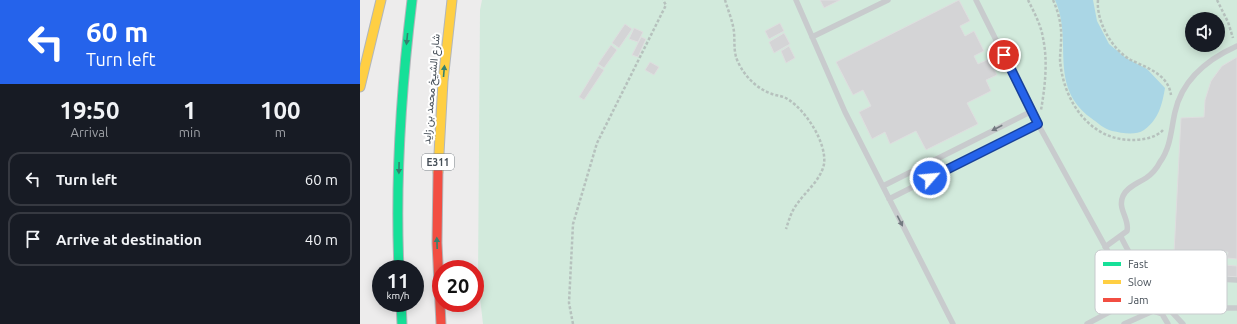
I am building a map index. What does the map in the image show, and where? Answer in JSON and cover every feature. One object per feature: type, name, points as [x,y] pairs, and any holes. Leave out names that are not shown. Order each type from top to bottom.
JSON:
[{"type":"highway","points":[[360,87],[381,0]]},
{"type":"highway","points":[[399,260],[399,142],[403,83],[412,0]]},
{"type":"highway","name":"شارع الشيخ محمد بن زايد","points":[[441,324],[437,233],[437,172],[440,111],[452,0]]},
{"type":"highway","points":[[401,312],[402,324]]},
{"type":"lane","points":[[796,0],[845,112],[953,324]]},
{"type":"lane","points":[[812,37],[888,0]]},
{"type":"lane","points":[[976,0],[1038,124],[1107,250]]},
{"type":"lane","points":[[1105,247],[1125,235],[1128,228],[1121,208],[1123,196],[1131,187],[1147,177],[1161,161],[1170,140],[1175,111],[1191,78],[1204,65],[1219,54],[1236,46]]},
{"type":"lane","points":[[883,186],[1032,111]]},
{"type":"lane","points":[[889,199],[1038,124]]},
{"type":"lane","points":[[1121,237],[1128,250]]},
{"type":"lane","points":[[1227,279],[1237,280]]},
{"type":"lane","points":[[1227,308],[1237,308]]},
{"type":"lane","points":[[1087,324],[1106,314]]},
{"type":"lane","points":[[1124,324],[1146,314]]},
{"type":"lane","points":[[1162,314],[1168,324]]},
{"type":"lane","points":[[1174,314],[1183,324]]},
{"type":"path","points":[[663,0],[666,5]]},
{"type":"path","points":[[573,324],[569,303],[573,224],[597,144],[666,5],[666,0]]},
{"type":"path","points":[[725,0],[734,31],[733,49],[739,64],[758,87],[771,94],[788,98],[796,105],[815,129],[824,154],[824,166],[817,179],[796,204],[786,229]]},
{"type":"path","points":[[1028,0],[1043,36],[1046,52],[1045,76],[1038,124]]},
{"type":"path","points":[[1053,0],[1060,26],[1060,59],[1065,82],[1075,107],[1086,121],[1105,135],[1124,140],[1144,140],[1161,132],[1164,128]]},
{"type":"path","points":[[1098,0],[1097,6],[1101,21],[1113,43],[1127,57],[1153,69],[1165,80],[1171,90],[1172,100]]},
{"type":"path","points":[[1217,0],[1228,22],[1236,46]]},
{"type":"green space","points":[[482,0],[1237,0],[1237,324],[483,324],[482,312],[484,312],[484,260],[478,260],[480,10]]},
{"type":"water","points":[[1055,0],[1093,0],[1097,21],[1109,44],[1126,58],[1147,69],[1165,88],[1159,111],[1153,121],[1144,130],[1137,133],[1128,134],[1109,130],[1101,126],[1078,105],[1069,92],[1065,77],[1060,16]]},
{"type":"building","points":[[820,0],[840,0],[824,8]]},
{"type":"building","points":[[959,0],[970,21],[960,26],[965,36],[974,31],[984,51],[974,56],[978,64],[989,59],[997,75],[986,80],[991,91],[967,103],[978,124],[926,150],[916,131],[890,144],[885,132],[872,139],[859,112],[871,106],[863,90],[853,95],[836,62]]},
{"type":"building","points":[[780,23],[784,31],[769,39],[765,31]]},
{"type":"building","points":[[625,24],[632,29],[619,48],[612,43]]},
{"type":"building","points":[[634,28],[643,32],[638,42],[629,39]]},
{"type":"building","points":[[784,33],[790,44],[774,53],[769,42]]},
{"type":"building","points":[[641,37],[646,39],[638,57],[632,55]]},
{"type":"building","points":[[611,45],[617,50],[604,68],[598,64]]},
{"type":"building","points":[[789,46],[795,58],[786,63],[781,51]]},
{"type":"building","points":[[1237,57],[1237,259],[1227,258],[1227,250],[1174,250],[1181,118],[1204,117],[1205,100],[1211,81],[1222,66]]},
{"type":"building","points":[[650,62],[659,67],[654,75],[645,70]]},
{"type":"building","points":[[598,66],[604,70],[584,100],[579,97]]},
{"type":"building","points":[[1227,265],[1237,266],[1237,277],[1227,276]]},
{"type":"traffic: fast","points":[[399,260],[398,168],[402,101],[412,0]]},
{"type":"traffic: fast","points":[[401,312],[402,324]]},
{"type":"traffic: slow","points":[[360,87],[381,0]]},
{"type":"traffic: slow","points":[[438,172],[443,81],[452,0]]},
{"type":"traffic: jam","points":[[438,172],[437,243],[441,324]]},
{"type":"route","points":[[930,178],[1038,124],[1004,55]]}]
